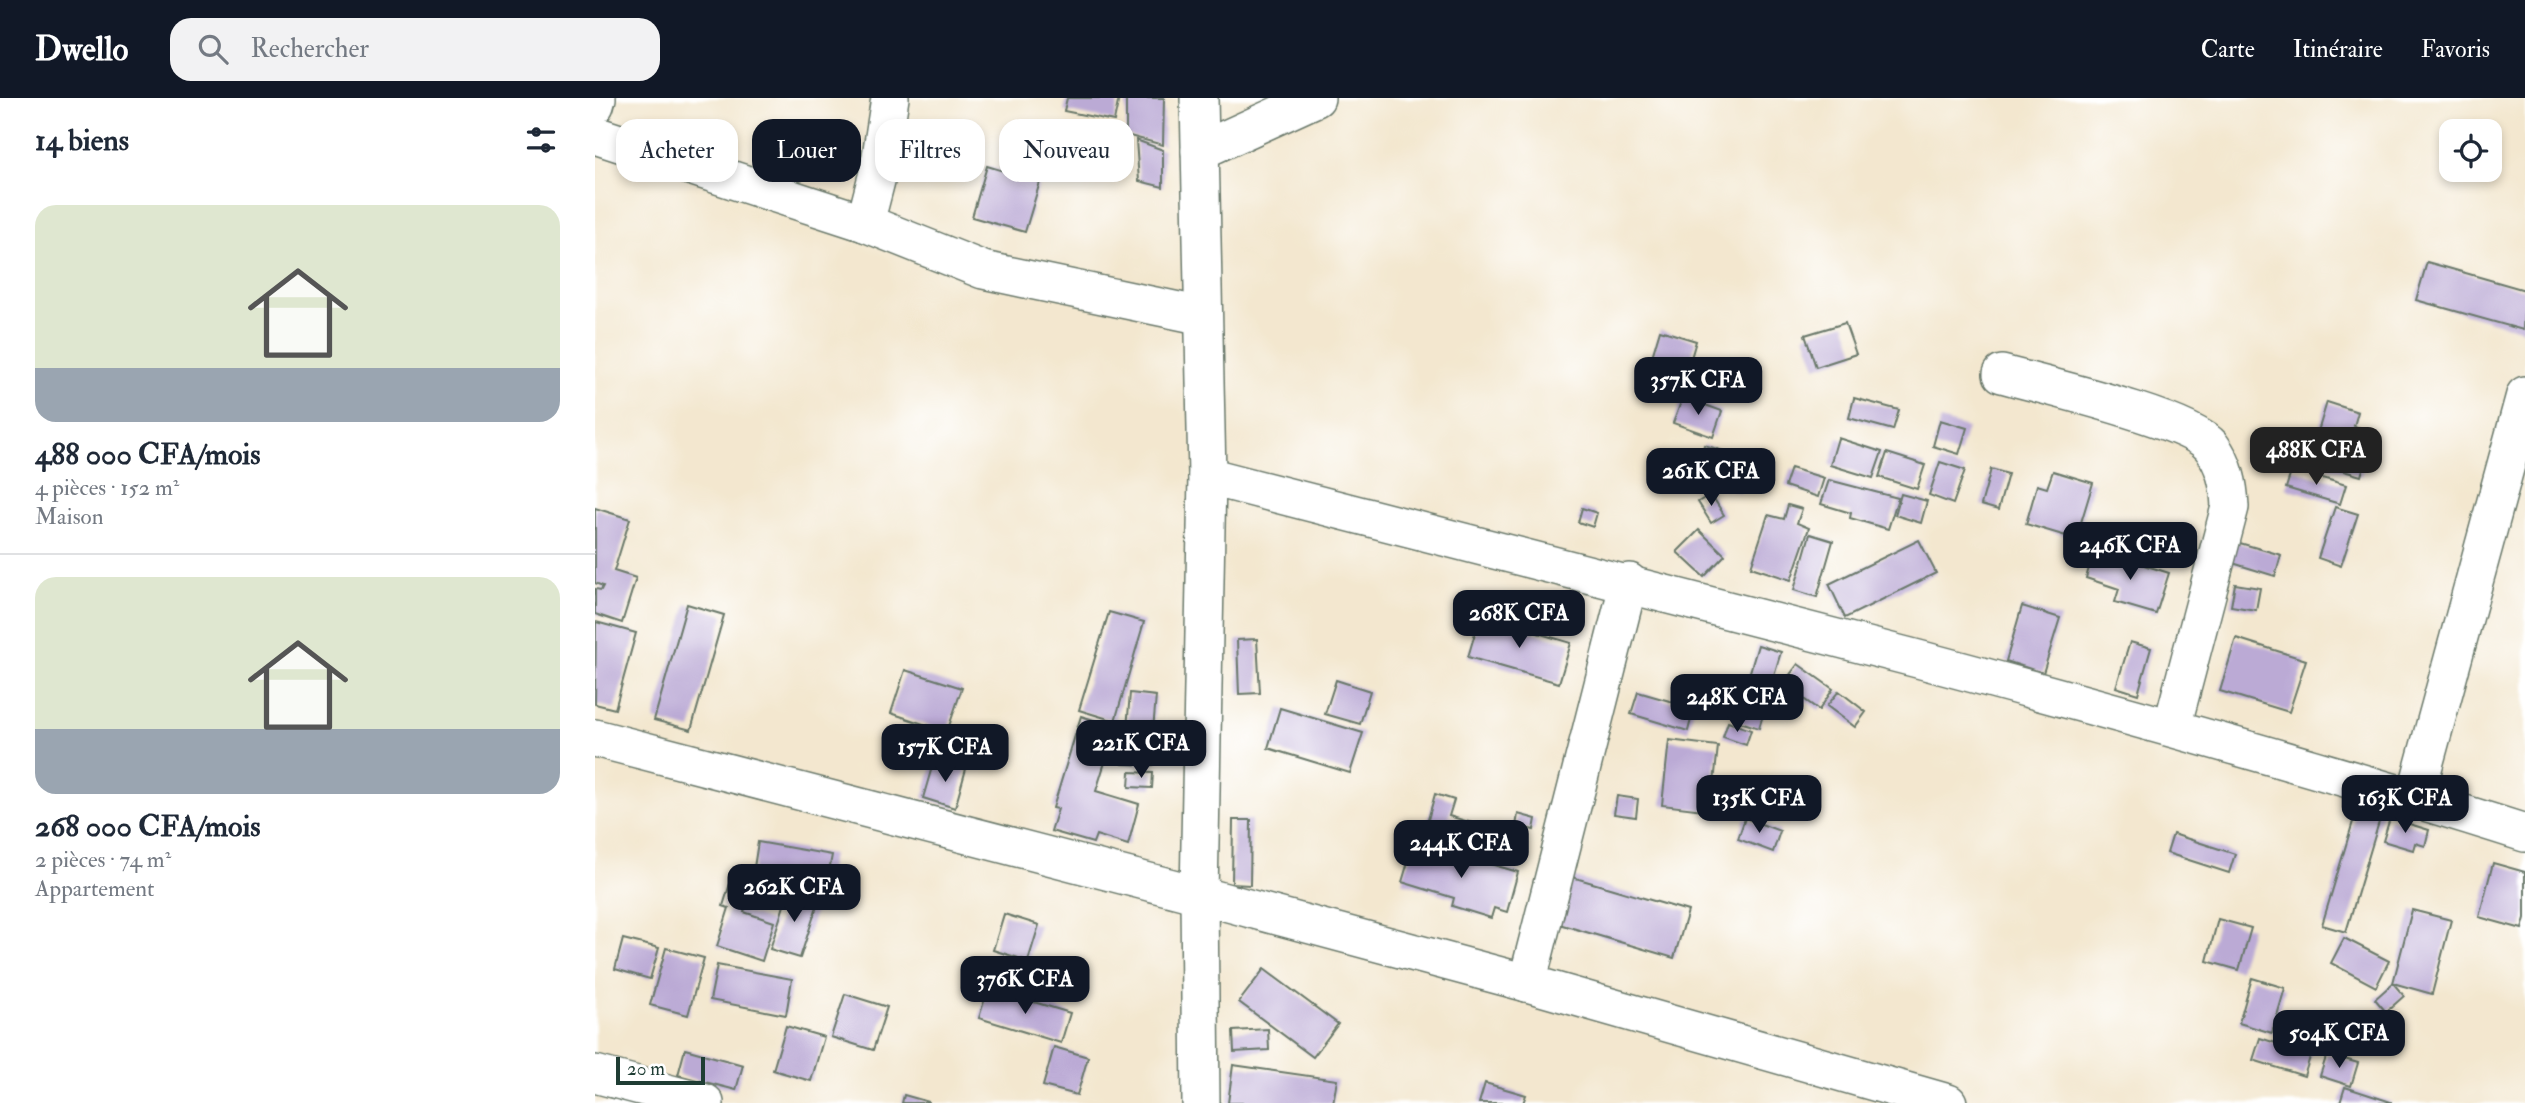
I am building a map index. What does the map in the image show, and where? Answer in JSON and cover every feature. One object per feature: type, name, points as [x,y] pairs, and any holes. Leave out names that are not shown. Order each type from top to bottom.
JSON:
[{"type":"street","points":[[595,105],[597,98]]},
{"type":"street","points":[[865,223],[879,169],[891,98]]},
{"type":"street","points":[[1199,98],[1207,476],[1199,895],[1201,1103]]},
{"type":"street","points":[[1200,151],[1316,98]]},
{"type":"street","points":[[595,135],[865,223],[983,270],[1203,316]]},
{"type":"street","points":[[2002,374],[2172,422],[2209,444],[2228,477],[2230,507],[2172,727]]},
{"type":"street","points":[[2415,797],[2525,395]]},
{"type":"street","points":[[1207,476],[1629,582],[2172,727],[2415,797],[2525,833]]},
{"type":"street","points":[[1527,983],[1629,582]]},
{"type":"street","points":[[595,738],[1527,983],[1948,1103]]},
{"type":"street","points":[[595,1074],[705,1103]]},
{"type":"building","points":[[1067,98],[1119,98],[1114,119],[1064,111]]},
{"type":"building","points":[[1126,98],[1164,98],[1163,145],[1134,137],[1134,119],[1126,119]]},
{"type":"building","points":[[1136,140],[1163,150],[1163,187],[1139,181]]},
{"type":"building","points":[[987,166],[999,170],[999,182],[1040,182],[1025,232],[972,217],[982,182],[985,182]]},
{"type":"building","points":[[2427,262],[2525,290],[2523,330],[2416,300]]},
{"type":"building","points":[[1845,323],[1856,354],[1816,367],[1805,335]]},
{"type":"building","points":[[1660,330],[1696,341],[1687,372],[1651,360]]},
{"type":"building","points":[[1683,397],[1722,411],[1713,437],[1673,423]]},
{"type":"building","points":[[1854,398],[1899,410],[1893,430],[1849,418]]},
{"type":"building","points":[[2327,402],[2358,412],[2354,426],[2374,432],[2361,476],[2309,461]]},
{"type":"building","points":[[1940,420],[1967,428],[1959,454],[1933,446]]},
{"type":"building","points":[[1838,438],[1882,452],[1873,478],[1830,465]]},
{"type":"building","points":[[1704,445],[1750,459],[1740,492],[1694,478]]},
{"type":"building","points":[[1887,453],[1925,465],[1917,489],[1879,477]]},
{"type":"building","points":[[1940,462],[1965,470],[1953,504],[1929,495]]},
{"type":"building","points":[[1791,468],[1824,478],[1818,497],[1785,486]]},
{"type":"building","points":[[1991,469],[2008,474],[1998,510],[1981,505]]},
{"type":"building","points":[[2292,469],[2346,485],[2340,504],[2286,488]]},
{"type":"building","points":[[2053,471],[2093,483],[2076,539],[2026,524],[2037,485],[2047,488]]},
{"type":"building","points":[[1829,480],[1898,498],[1888,529],[1850,518],[1851,513],[1821,504]]},
{"type":"building","points":[[1711,494],[1724,515],[1711,523],[1698,502]]},
{"type":"building","points":[[1901,494],[1927,501],[1921,523],[1895,515]]},
{"type":"building","points":[[1788,505],[1802,509],[1797,523],[1809,528],[1791,580],[1751,567],[1768,515],[1784,519]]},
{"type":"building","points":[[2335,507],[2358,514],[2341,566],[2318,558]]},
{"type":"building","points":[[595,508],[630,519],[614,571],[636,578],[622,623],[595,614],[595,589],[601,590],[603,586],[595,583]]},
{"type":"building","points":[[1582,508],[1597,513],[1593,527],[1578,522]]},
{"type":"building","points":[[1699,530],[1725,555],[1704,577],[1677,552]]},
{"type":"building","points":[[1810,534],[1833,541],[1817,597],[1794,590]]},
{"type":"building","points":[[1919,540],[1936,573],[1845,618],[1829,584]]},
{"type":"building","points":[[2233,541],[2281,555],[2275,576],[2226,561]]},
{"type":"building","points":[[2093,554],[2127,565],[2128,560],[2169,573],[2156,614],[2115,602],[2119,589],[2086,578]]},
{"type":"building","points":[[2235,584],[2260,588],[2256,610],[2231,606]]},
{"type":"building","points":[[687,604],[724,615],[691,730],[654,720]]},
{"type":"building","points":[[2022,606],[2060,618],[2043,673],[2006,661]]},
{"type":"building","points":[[1109,612],[1144,622],[1115,721],[1079,710]]},
{"type":"building","points":[[1480,616],[1571,643],[1559,683],[1468,657]]},
{"type":"building","points":[[596,622],[636,633],[615,709],[595,704]]},
{"type":"building","points":[[2236,638],[2306,660],[2289,712],[2220,691]]},
{"type":"building","points":[[1257,639],[1260,693],[1239,694],[1237,640]]},
{"type":"building","points":[[2130,642],[2151,648],[2138,694],[2116,687]]},
{"type":"building","points":[[1758,645],[1781,652],[1767,698],[1744,692]]},
{"type":"building","points":[[1798,664],[1833,689],[1819,710],[1783,684]]},
{"type":"building","points":[[905,670],[962,688],[947,732],[891,713]]},
{"type":"building","points":[[1336,680],[1370,691],[1360,724],[1325,714]]},
{"type":"building","points":[[1839,691],[1866,712],[1855,727],[1827,706]]},
{"type":"building","points":[[1638,692],[1694,708],[1688,731],[1631,714]]},
{"type":"building","points":[[1130,693],[1156,696],[1153,730],[1127,728]]},
{"type":"building","points":[[1744,698],[1766,705],[1759,728],[1737,721]]},
{"type":"building","points":[[1280,708],[1363,733],[1350,773],[1268,748]]},
{"type":"building","points":[[1081,716],[1116,727],[1096,791],[1139,804],[1128,845],[1096,835],[1093,843],[1051,831],[1058,809],[1053,808]]},
{"type":"building","points":[[1728,722],[1751,730],[1746,745],[1723,737]]},
{"type":"building","points":[[1669,740],[1718,746],[1711,811],[1662,805]]},
{"type":"building","points":[[1124,744],[1153,745],[1153,765],[1123,764]]},
{"type":"building","points":[[934,760],[966,769],[955,808],[923,798]]},
{"type":"building","points":[[1130,772],[1153,773],[1152,788],[1129,787]]},
{"type":"building","points":[[1435,794],[1454,800],[1449,816],[1515,836],[1509,856],[1436,834],[1434,841],[1423,838]]},
{"type":"building","points":[[1617,796],[1638,799],[1636,817],[1614,814]]},
{"type":"building","points":[[2358,805],[2382,812],[2346,932],[2322,925]]},
{"type":"building","points":[[1518,814],[1536,819],[1534,830],[1516,826]]},
{"type":"building","points":[[1745,818],[1780,831],[1773,852],[1738,839]]},
{"type":"building","points":[[2390,818],[2429,830],[2425,846],[2415,843],[2413,850],[2383,841]]},
{"type":"building","points":[[1233,820],[1251,820],[1250,885],[1232,884]]},
{"type":"building","points":[[2173,834],[2235,854],[2229,873],[2167,853]]},
{"type":"building","points":[[758,842],[832,855],[825,893],[752,880]]},
{"type":"building","points":[[1414,842],[1518,872],[1507,912],[1494,908],[1491,918],[1452,906],[1454,898],[1402,882]]},
{"type":"building","points":[[2493,863],[2525,872],[2525,918],[2522,929],[2479,917]]},
{"type":"building","points":[[732,877],[753,883],[744,912],[774,922],[762,961],[717,946],[729,908],[723,906]]},
{"type":"building","points":[[1572,877],[1688,911],[1674,958],[1559,924]]},
{"type":"building","points":[[789,890],[819,900],[800,958],[770,949]]},
{"type":"building","points":[[2412,910],[2451,920],[2432,994],[2393,983]]},
{"type":"building","points":[[1004,914],[1039,925],[1028,961],[993,950]]},
{"type":"building","points":[[2218,919],[2251,928],[2239,970],[2207,961]]},
{"type":"building","points":[[2344,938],[2389,961],[2376,987],[2331,963]]},
{"type":"building","points":[[623,939],[659,948],[650,979],[615,969]]},
{"type":"building","points":[[666,948],[704,958],[688,1015],[650,1005]]},
{"type":"building","points":[[717,965],[792,979],[786,1015],[710,1000]]},
{"type":"building","points":[[1264,969],[1338,1024],[1313,1057],[1239,1002]]},
{"type":"building","points":[[2252,978],[2285,988],[2272,1033],[2239,1023]]},
{"type":"building","points":[[2393,983],[2404,996],[2386,1012],[2375,999]]},
{"type":"building","points":[[988,988],[1070,1013],[1061,1043],[979,1018]]},
{"type":"building","points":[[845,994],[887,1007],[873,1050],[831,1037]]},
{"type":"building","points":[[786,1026],[824,1037],[811,1081],[773,1070]]},
{"type":"building","points":[[1268,1029],[1269,1050],[1234,1052],[1233,1031]]},
{"type":"building","points":[[2260,1038],[2311,1054],[2304,1076],[2253,1060]]},
{"type":"building","points":[[1054,1047],[1088,1057],[1077,1095],[1043,1086]]},
{"type":"building","points":[[685,1049],[743,1065],[736,1090],[678,1075]]},
{"type":"building","points":[[2327,1054],[2358,1063],[2351,1086],[2320,1076]]},
{"type":"building","points":[[1233,1065],[1337,1080],[1333,1103],[1228,1103]]},
{"type":"building","points":[[1485,1083],[1526,1095],[1523,1103],[1479,1103]]},
{"type":"building","points":[[2345,1087],[2391,1102],[2391,1103],[2340,1103]]},
{"type":"building","points":[[904,1095],[929,1102],[929,1103],[902,1103]]}]
